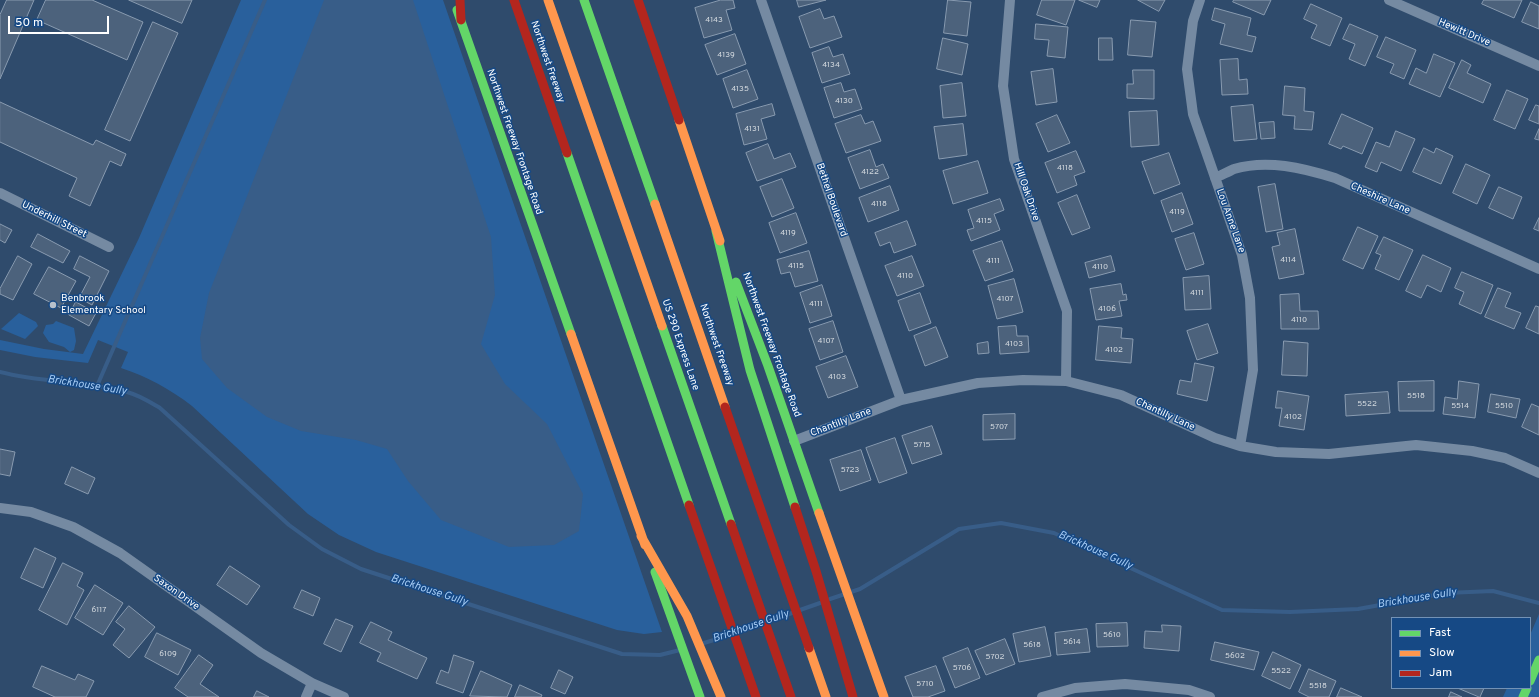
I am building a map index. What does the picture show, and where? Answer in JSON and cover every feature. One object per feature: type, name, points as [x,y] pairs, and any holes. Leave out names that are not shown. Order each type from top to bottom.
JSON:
[{"type":"main road","name":"Northwest Freeway Frontage Road","points":[[454,0],[641,536],[700,697]]},
{"type":"main road","points":[[460,0],[461,20]]},
{"type":"main road","name":"Northwest Freeway","points":[[514,0],[756,697]]},
{"type":"main road","name":"US 290 Express Lane","points":[[548,0],[790,697]]},
{"type":"main road","name":"Northwest Freeway","points":[[584,0],[826,697]]},
{"type":"main road","name":"Northwest Freeway Frontage Road","points":[[638,0],[716,231],[768,366],[884,697]]},
{"type":"main road","points":[[716,231],[750,370],[816,571],[853,697]]},
{"type":"main road","points":[[641,536],[687,616],[721,697]]},
{"type":"main road","points":[[1531,679],[1539,660]]},
{"type":"street","name":"Bethel Boulevard","points":[[761,0],[901,400]]},
{"type":"street","name":"Hill Oak Drive","points":[[1010,0],[1003,86],[1014,159],[1067,311],[1066,381]]},
{"type":"street","name":"Lou Anne Lane","points":[[1200,0],[1193,21],[1188,69],[1193,114],[1242,255],[1250,298],[1253,370],[1240,446]]},
{"type":"street","name":"Hewitt Drive","points":[[1389,0],[1539,66]]},
{"type":"street","name":"Cheshire Lane","points":[[1214,178],[1235,169],[1268,164],[1306,169],[1335,178],[1539,269]]},
{"type":"street","name":"Underhill Street","points":[[0,193],[109,247]]},
{"type":"street","name":"Chantilly Lane","points":[[794,441],[901,400],[978,383],[1023,380],[1066,381],[1121,395],[1215,438],[1240,446],[1276,452],[1329,454],[1416,445],[1472,451],[1505,458],[1539,473]]},
{"type":"street","name":"Saxon Drive","points":[[0,508],[31,512],[73,527],[120,553],[261,653],[312,683],[344,697]]},
{"type":"street","points":[[306,697],[312,683]]},
{"type":"street","points":[[1042,697],[1075,688],[1125,684],[1190,690],[1210,697]]},
{"type":"shaded area","points":[[241,0],[443,0],[662,632],[644,634],[617,630],[376,552],[339,535],[308,514],[192,406],[158,384],[121,368],[128,352],[98,340],[88,363],[35,357],[0,350],[0,340],[44,349],[83,354],[139,238]]},
{"type":"shaded area","points":[[324,0],[413,0],[491,237],[495,295],[481,344],[505,384],[547,424],[583,494],[579,531],[554,545],[509,547],[441,520],[408,481],[387,449],[356,440],[301,431],[267,417],[227,388],[202,359],[200,338],[209,293]]},
{"type":"shaded area","points":[[19,313],[36,322],[38,326],[25,339],[1,329]]},
{"type":"shaded area","points":[[56,321],[74,328],[76,341],[74,350],[70,352],[64,347],[49,342],[43,333],[46,325],[53,324]]},
{"type":"shaded area","points":[[1539,614],[1539,697],[1503,697],[1507,689],[1531,689],[1531,633]]},
{"type":"building","points":[[7,0],[34,0],[0,79],[0,15]]},
{"type":"building","points":[[46,0],[92,0],[143,22],[127,60],[37,20]]},
{"type":"building","points":[[129,0],[192,0],[182,23]]},
{"type":"building","points":[[721,0],[733,0],[735,8],[726,10],[732,30],[704,38],[695,8]]},
{"type":"building","points":[[797,0],[826,0],[799,7]]},
{"type":"building","points":[[948,0],[971,2],[967,36],[944,33]]},
{"type":"building","points":[[1042,0],[1075,0],[1066,25],[1037,15]]},
{"type":"building","points":[[1079,0],[1100,0],[1097,7]]},
{"type":"building","points":[[1138,0],[1165,0],[1159,11]]},
{"type":"building","points":[[1234,0],[1271,0],[1264,15],[1233,2]]},
{"type":"building","points":[[1484,0],[1522,0],[1514,18],[1482,4]]},
{"type":"building","points":[[1531,2],[1539,6],[1539,29],[1522,22]]},
{"type":"building","points":[[1311,4],[1342,18],[1330,46],[1311,38],[1317,25],[1304,19]]},
{"type":"building","points":[[1215,8],[1251,18],[1247,35],[1256,37],[1252,52],[1220,44],[1225,24],[1212,20]]},
{"type":"building","points":[[820,9],[824,19],[834,16],[842,37],[810,48],[799,17]]},
{"type":"building","points":[[1131,20],[1156,22],[1152,57],[1128,55]]},
{"type":"building","points":[[153,22],[178,33],[130,141],[105,130]]},
{"type":"building","points":[[1036,24],[1068,27],[1065,58],[1047,56],[1049,40],[1035,39]]},
{"type":"building","points":[[1350,24],[1378,36],[1365,66],[1349,59],[1355,44],[1343,39]]},
{"type":"building","points":[[735,34],[746,64],[717,75],[705,45]]},
{"type":"building","points":[[1386,37],[1416,50],[1404,79],[1390,73],[1394,64],[1377,57]]},
{"type":"building","points":[[943,38],[968,44],[962,75],[937,69]]},
{"type":"building","points":[[1099,38],[1112,38],[1113,60],[1099,60]]},
{"type":"building","points":[[829,47],[833,57],[843,54],[850,74],[822,83],[812,53]]},
{"type":"building","points":[[1434,54],[1455,63],[1440,97],[1409,84],[1416,68],[1426,73]]},
{"type":"building","points":[[1238,59],[1239,80],[1247,79],[1248,94],[1222,95],[1220,60]]},
{"type":"building","points":[[1462,60],[1471,65],[1467,73],[1491,84],[1483,103],[1449,88]]},
{"type":"building","points":[[1053,69],[1057,102],[1036,105],[1031,72]]},
{"type":"building","points":[[747,70],[758,99],[733,108],[723,79]]},
{"type":"building","points":[[1133,70],[1154,70],[1154,99],[1127,98],[1127,84],[1133,84]]},
{"type":"building","points":[[841,83],[844,92],[855,89],[862,109],[834,118],[824,88]]},
{"type":"building","points":[[962,83],[966,116],[943,118],[940,86]]},
{"type":"building","points":[[1285,86],[1305,88],[1304,111],[1314,112],[1312,130],[1294,129],[1295,116],[1283,115]]},
{"type":"building","points":[[1507,90],[1528,99],[1515,129],[1494,120]]},
{"type":"building","points":[[0,102],[93,145],[96,140],[126,154],[121,166],[110,161],[90,206],[69,196],[77,178],[0,142]]},
{"type":"building","points":[[772,104],[775,115],[761,119],[767,139],[744,145],[736,114]]},
{"type":"building","points":[[1253,105],[1257,139],[1234,141],[1231,107]]},
{"type":"building","points":[[1536,105],[1539,106],[1539,124],[1529,120]]},
{"type":"building","points":[[1157,111],[1159,145],[1131,147],[1129,112]]},
{"type":"building","points":[[1342,114],[1373,128],[1362,154],[1343,146],[1341,149],[1329,144]]},
{"type":"building","points":[[861,115],[865,124],[873,121],[881,141],[846,153],[835,124]]},
{"type":"building","points":[[1057,115],[1070,143],[1048,152],[1036,124]]},
{"type":"building","points":[[1274,122],[1275,138],[1261,139],[1259,123]]},
{"type":"building","points":[[963,124],[967,155],[939,159],[934,127]]},
{"type":"building","points":[[1539,129],[1539,140],[1535,139]]},
{"type":"building","points":[[1396,131],[1415,139],[1401,171],[1381,162],[1377,172],[1365,167],[1376,142],[1389,147]]},
{"type":"building","points":[[768,144],[774,159],[790,153],[796,167],[757,181],[746,153]]},
{"type":"building","points":[[1424,148],[1434,153],[1436,148],[1453,156],[1441,184],[1413,172]]},
{"type":"building","points":[[870,150],[876,167],[883,164],[889,178],[860,189],[848,158]]},
{"type":"building","points":[[1076,151],[1085,172],[1074,176],[1077,185],[1057,193],[1045,163]]},
{"type":"building","points":[[1169,153],[1180,184],[1154,194],[1142,162]]},
{"type":"building","points":[[978,161],[988,193],[953,204],[943,171]]},
{"type":"building","points":[[1466,164],[1490,175],[1477,204],[1453,193]]},
{"type":"building","points":[[782,179],[794,208],[772,217],[760,187]]},
{"type":"building","points":[[1275,184],[1283,229],[1266,232],[1258,187]]},
{"type":"building","points":[[890,186],[899,210],[868,222],[859,198]]},
{"type":"building","points":[[1499,187],[1522,197],[1513,219],[1489,208]]},
{"type":"building","points":[[1182,193],[1193,224],[1172,232],[1161,201]]},
{"type":"building","points":[[1077,195],[1090,228],[1072,235],[1058,203]]},
{"type":"building","points":[[1000,199],[1004,210],[994,214],[1000,230],[971,241],[967,230],[974,228],[968,210]]},
{"type":"building","points":[[796,213],[807,243],[780,253],[769,223]]},
{"type":"building","points":[[1539,218],[1539,231],[1534,229]]},
{"type":"building","points":[[907,221],[916,245],[894,253],[890,242],[880,246],[875,233]]},
{"type":"building","points":[[0,224],[12,230],[5,243],[0,240]]},
{"type":"building","points":[[1358,227],[1378,236],[1363,269],[1343,260]]},
{"type":"building","points":[[1295,229],[1304,274],[1279,279],[1272,247],[1280,245],[1277,233]]},
{"type":"building","points":[[1194,233],[1204,264],[1186,270],[1175,239]]},
{"type":"building","points":[[38,234],[70,251],[63,263],[31,247]]},
{"type":"building","points":[[1384,237],[1413,250],[1399,280],[1375,269],[1381,255],[1376,253]]},
{"type":"building","points":[[1002,241],[1013,271],[985,281],[973,251]]},
{"type":"building","points":[[809,251],[818,281],[795,287],[790,272],[781,274],[777,260]]},
{"type":"building","points":[[1423,255],[1451,268],[1441,292],[1427,285],[1421,298],[1406,291]]},
{"type":"building","points":[[18,256],[32,264],[13,300],[0,294],[0,289]]},
{"type":"building","points":[[80,256],[109,271],[92,305],[79,298],[90,277],[74,269]]},
{"type":"building","points":[[912,256],[924,286],[897,296],[885,266]]},
{"type":"building","points":[[1111,256],[1115,271],[1089,278],[1085,263]]},
{"type":"building","points":[[49,267],[76,281],[61,308],[34,294]]},
{"type":"building","points":[[1462,272],[1493,285],[1481,314],[1459,304],[1464,292],[1455,288]]},
{"type":"building","points":[[1209,276],[1211,309],[1185,310],[1183,278]]},
{"type":"building","points":[[1014,279],[1023,312],[997,319],[988,286]]},
{"type":"building","points":[[1121,284],[1123,295],[1126,294],[1127,300],[1119,301],[1122,316],[1096,320],[1090,289]]},
{"type":"building","points":[[822,285],[832,316],[810,323],[800,293]]},
{"type":"building","points":[[1498,288],[1511,293],[1505,307],[1521,313],[1514,329],[1485,317]]},
{"type":"building","points":[[920,293],[931,323],[909,331],[898,301]]},
{"type":"building","points":[[1299,294],[1300,311],[1318,311],[1319,329],[1281,329],[1280,295]]},
{"type":"building","points":[[76,302],[96,313],[89,326],[69,315]]},
{"type":"building","points":[[1536,306],[1539,307],[1539,334],[1526,328]]},
{"type":"building","points":[[833,321],[843,352],[820,360],[809,329]]},
{"type":"building","points":[[1208,324],[1218,353],[1197,360],[1187,331]]},
{"type":"building","points":[[1016,326],[1017,336],[1028,336],[1029,352],[1000,354],[998,327]]},
{"type":"building","points":[[1099,326],[1122,328],[1121,338],[1133,339],[1131,363],[1096,360]]},
{"type":"building","points":[[936,327],[948,357],[925,366],[914,336]]},
{"type":"building","points":[[1284,341],[1308,343],[1307,376],[1282,375]]},
{"type":"building","points":[[988,342],[989,353],[978,354],[977,344]]},
{"type":"building","points":[[846,356],[858,387],[828,398],[816,367]]},
{"type":"building","points":[[1195,363],[1214,367],[1207,401],[1177,394],[1180,380],[1191,382]]},
{"type":"building","points":[[1434,381],[1434,411],[1399,411],[1398,382]]},
{"type":"building","points":[[1459,381],[1479,384],[1475,418],[1443,414],[1445,397],[1457,399]]},
{"type":"building","points":[[1278,391],[1309,396],[1304,430],[1279,426],[1282,408],[1276,408]]},
{"type":"building","points":[[1388,392],[1390,413],[1346,416],[1345,395]]},
{"type":"building","points":[[1491,394],[1520,399],[1516,418],[1488,412]]},
{"type":"building","points":[[1532,404],[1539,407],[1539,435],[1522,427]]},
{"type":"building","points":[[1015,414],[1015,439],[983,440],[983,415]]},
{"type":"building","points":[[932,426],[942,454],[912,464],[902,436]]},
{"type":"building","points":[[895,438],[907,473],[879,483],[866,448]]},
{"type":"building","points":[[0,449],[15,452],[10,476],[0,474]]},
{"type":"building","points":[[861,450],[871,480],[840,491],[830,460]]},
{"type":"building","points":[[72,467],[95,478],[88,494],[65,484]]},
{"type":"building","points":[[35,548],[56,558],[43,588],[21,578]]},
{"type":"building","points":[[63,563],[83,573],[77,586],[84,590],[67,625],[39,610]]},
{"type":"building","points":[[230,566],[260,586],[247,605],[217,585]]},
{"type":"building","points":[[95,585],[123,603],[103,635],[75,618]]},
{"type":"building","points":[[302,590],[320,598],[313,616],[294,608]]},
{"type":"building","points":[[129,606],[155,627],[129,658],[113,645],[125,629],[116,622]]},
{"type":"building","points":[[336,619],[353,626],[341,652],[324,644]]},
{"type":"building","points":[[371,622],[392,632],[388,640],[427,658],[417,679],[377,661],[381,653],[360,643]]},
{"type":"building","points":[[1127,623],[1128,646],[1097,647],[1096,624]]},
{"type":"building","points":[[1162,625],[1181,626],[1179,651],[1144,648],[1145,631],[1162,632]]},
{"type":"building","points":[[1045,627],[1051,656],[1019,662],[1013,634]]},
{"type":"building","points":[[1087,629],[1090,652],[1057,655],[1055,633]]},
{"type":"building","points":[[157,633],[191,650],[178,675],[145,657]]},
{"type":"building","points":[[1005,639],[1015,664],[986,675],[975,651]]},
{"type":"building","points":[[1215,642],[1259,652],[1254,670],[1211,660]]},
{"type":"building","points":[[968,648],[980,678],[955,688],[943,658]]},
{"type":"building","points":[[1273,652],[1301,665],[1290,689],[1262,676]]},
{"type":"building","points":[[199,655],[213,665],[200,684],[219,697],[188,697],[175,688]]},
{"type":"building","points":[[454,655],[474,662],[463,693],[436,683],[441,670],[448,673]]},
{"type":"building","points":[[42,666],[75,680],[78,674],[94,681],[86,697],[55,697],[33,687]]},
{"type":"building","points":[[936,666],[945,691],[928,697],[913,697],[905,677]]},
{"type":"building","points":[[1309,669],[1336,681],[1329,697],[1309,697],[1299,692]]},
{"type":"building","points":[[559,670],[573,677],[565,694],[551,688]]},
{"type":"building","points":[[481,671],[512,685],[507,697],[470,696]]},
{"type":"building","points":[[520,685],[542,695],[541,697],[515,697]]},
{"type":"building","points":[[1341,688],[1362,697],[1337,697]]},
{"type":"building","points":[[1460,689],[1484,689],[1480,697]]},
{"type":"building","points":[[257,691],[269,697],[254,697]]},
{"type":"building","points":[[1451,692],[1462,697],[1449,697]]},
{"type":"waterway","points":[[97,386],[265,0]]},
{"type":"waterway","name":"Brickhouse Gully","points":[[0,372],[16,376],[111,388],[131,393],[148,401],[160,408],[289,525],[322,549],[361,569],[622,654],[660,655],[680,650]]},
{"type":"waterway","name":"Brickhouse Gully","points":[[851,592],[860,589],[959,529],[1001,523],[1054,533],[1222,610],[1290,612],[1358,609],[1446,593],[1493,591],[1539,603]]},
{"type":"waterway","name":"Brickhouse Gully","points":[[830,599],[845,594]]},
{"type":"waterway","name":"Brickhouse Gully","points":[[800,610],[820,603]]},
{"type":"waterway","name":"Brickhouse Gully","points":[[770,621],[792,613]]},
{"type":"waterway","name":"Brickhouse Gully","points":[[738,632],[760,625]]},
{"type":"waterway","name":"Brickhouse Gully","points":[[704,643],[730,635]]},
{"type":"traffic: fast","points":[[584,0],[655,204]]},
{"type":"traffic: fast","points":[[457,10],[571,334]]},
{"type":"traffic: fast","points":[[567,153],[689,505]]},
{"type":"traffic: fast","points":[[716,231],[750,370],[795,507]]},
{"type":"traffic: fast","points":[[736,282],[768,366],[819,513]]},
{"type":"traffic: fast","points":[[662,326],[731,524]]},
{"type":"traffic: fast","points":[[655,572],[700,697]]},
{"type":"traffic: fast","points":[[1531,679],[1539,660]]},
{"type":"traffic: fast","points":[[1523,697],[1527,689]]},
{"type":"traffic: slow","points":[[548,0],[662,326]]},
{"type":"traffic: slow","points":[[679,120],[720,241]]},
{"type":"traffic: slow","points":[[655,204],[725,407]]},
{"type":"traffic: slow","points":[[571,334],[645,545]]},
{"type":"traffic: slow","points":[[819,513],[884,697]]},
{"type":"traffic: slow","points":[[641,536],[687,616],[721,697]]},
{"type":"traffic: slow","points":[[809,648],[826,697]]},
{"type":"traffic: jam","points":[[460,0],[461,20]]},
{"type":"traffic: jam","points":[[514,0],[567,153]]},
{"type":"traffic: jam","points":[[638,0],[679,120]]},
{"type":"traffic: jam","points":[[725,407],[809,648]]},
{"type":"traffic: jam","points":[[689,505],[756,697]]},
{"type":"traffic: jam","points":[[795,507],[816,571],[853,697]]},
{"type":"traffic: jam","points":[[731,524],[791,697]]},
{"type":"place","name":"Benbrook Elementary School","points":[[53,305]]}]
